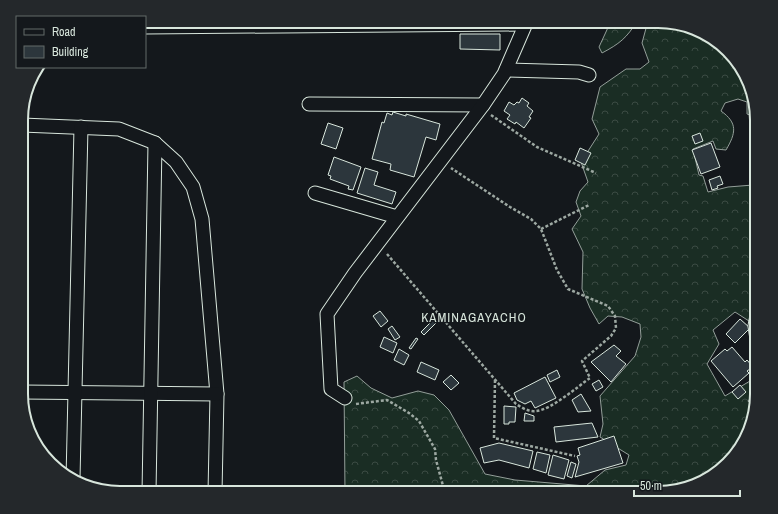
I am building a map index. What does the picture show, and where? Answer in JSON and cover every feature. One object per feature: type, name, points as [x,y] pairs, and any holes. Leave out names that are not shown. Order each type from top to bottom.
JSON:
[{"type":"street","points":[[345,398],[331,389],[328,314],[377,242],[482,107],[506,70],[524,28]]},
{"type":"street","points":[[506,70],[579,72],[589,75]]},
{"type":"street","points":[[309,104],[482,107]]},
{"type":"street","points":[[28,125],[119,129],[154,143],[176,162],[193,187],[202,219],[217,394],[215,486]]},
{"type":"street","points":[[73,474],[81,127]]},
{"type":"street","points":[[149,486],[154,143]]},
{"type":"street","points":[[315,193],[397,217]]},
{"type":"street","points":[[28,392],[217,394]]},
{"type":"path","points":[[482,107],[537,147],[596,173]]},
{"type":"path","points":[[377,242],[516,404],[524,409],[535,411],[546,409],[590,378],[582,361],[611,336],[616,328],[615,316],[608,306],[568,289],[557,270],[541,228],[531,219],[510,207],[441,161]]},
{"type":"path","points":[[541,228],[589,205]]},
{"type":"path","points":[[495,380],[494,438],[575,456]]},
{"type":"path","points":[[345,398],[343,403],[347,406],[387,400],[409,413],[419,421],[435,449],[436,460],[443,486]]},
{"type":"green space","points":[[608,28],[633,28],[622,40],[613,47],[602,53],[599,47]]},
{"type":"green space","points":[[646,28],[676,30],[699,37],[709,43],[727,59],[738,74],[747,96],[750,115],[747,114],[747,102],[738,99],[725,103],[721,111],[727,115],[733,124],[734,129],[732,138],[726,150],[716,149],[713,141],[693,149],[699,175],[703,176],[708,192],[728,187],[750,185],[750,322],[735,312],[713,330],[719,344],[707,364],[725,396],[750,381],[750,399],[748,401],[750,403],[745,424],[735,445],[719,463],[699,477],[664,486],[586,486],[605,470],[626,465],[629,455],[600,437],[603,424],[600,396],[635,356],[641,337],[640,324],[622,317],[608,316],[599,324],[582,289],[583,252],[572,229],[581,216],[576,202],[580,191],[588,182],[581,162],[599,134],[592,119],[600,87],[626,69],[640,69],[649,62],[642,43]]},
{"type":"green space","points":[[357,376],[371,388],[392,398],[418,391],[434,395],[449,410],[485,474],[515,480],[586,486],[345,486],[344,382]]},
{"type":"building","points":[[460,34],[500,34],[500,50],[460,49]]},
{"type":"building","points":[[522,98],[529,103],[527,106],[533,111],[529,117],[531,118],[524,128],[516,122],[515,124],[507,119],[510,115],[504,111],[509,102],[514,105],[517,102],[519,103]]},
{"type":"building","points":[[393,112],[406,116],[406,114],[440,124],[436,140],[426,137],[414,177],[390,170],[391,164],[372,159],[382,122],[384,123],[387,113],[392,115]]},
{"type":"building","points":[[328,123],[343,128],[336,149],[321,144]]},
{"type":"building","points":[[700,133],[703,141],[695,144],[692,136]]},
{"type":"building","points":[[711,143],[720,167],[701,174],[692,150]]},
{"type":"building","points":[[580,148],[591,153],[585,165],[575,160]]},
{"type":"building","points":[[334,157],[361,167],[353,190],[348,189],[349,186],[330,179],[331,176],[328,175]]},
{"type":"building","points":[[365,168],[378,172],[374,185],[396,192],[392,204],[357,193]]},
{"type":"building","points":[[720,176],[723,184],[712,190],[709,180]]},
{"type":"building","points":[[380,311],[388,321],[381,327],[373,316]]},
{"type":"building","points":[[434,319],[437,322],[424,335],[421,332]]},
{"type":"building","points":[[740,319],[750,328],[735,343],[726,334]]},
{"type":"building","points":[[392,326],[400,337],[395,340],[388,329]]},
{"type":"building","points":[[384,337],[397,343],[393,353],[380,347]]},
{"type":"building","points":[[416,338],[418,339],[411,349],[409,348]]},
{"type":"building","points":[[614,345],[621,351],[616,356],[626,364],[611,382],[591,362]]},
{"type":"building","points":[[732,347],[745,362],[747,360],[750,364],[750,369],[747,371],[749,373],[733,387],[711,361],[725,349],[727,351]]},
{"type":"building","points":[[399,349],[409,355],[404,365],[394,360]]},
{"type":"building","points":[[421,362],[439,370],[435,380],[417,372]]},
{"type":"building","points":[[557,370],[560,377],[550,382],[547,375]]},
{"type":"building","points":[[451,375],[459,383],[451,390],[443,382]]},
{"type":"building","points":[[545,377],[556,398],[535,408],[531,401],[525,404],[517,400],[514,393]]},
{"type":"building","points":[[599,380],[603,387],[596,391],[592,384]]},
{"type":"building","points":[[740,385],[746,392],[738,399],[732,392]]},
{"type":"building","points":[[581,394],[591,411],[578,412],[572,400]]},
{"type":"building","points":[[504,406],[516,407],[515,422],[504,424]]},
{"type":"building","points":[[525,413],[534,416],[534,421],[524,421]]},
{"type":"building","points":[[592,423],[598,437],[556,442],[554,427]]},
{"type":"building","points":[[614,436],[623,463],[575,477],[579,462],[577,456],[580,455],[578,448]]},
{"type":"building","points":[[499,443],[533,451],[529,468],[499,460],[484,463],[480,448]]},
{"type":"building","points":[[537,452],[550,455],[546,473],[533,469]]},
{"type":"building","points":[[553,455],[569,460],[564,479],[548,475]]},
{"type":"building","points":[[571,462],[576,464],[572,478],[567,476]]},
{"type":"district","name":"KAMINAGAYACHO","points":[[474,317]]}]
